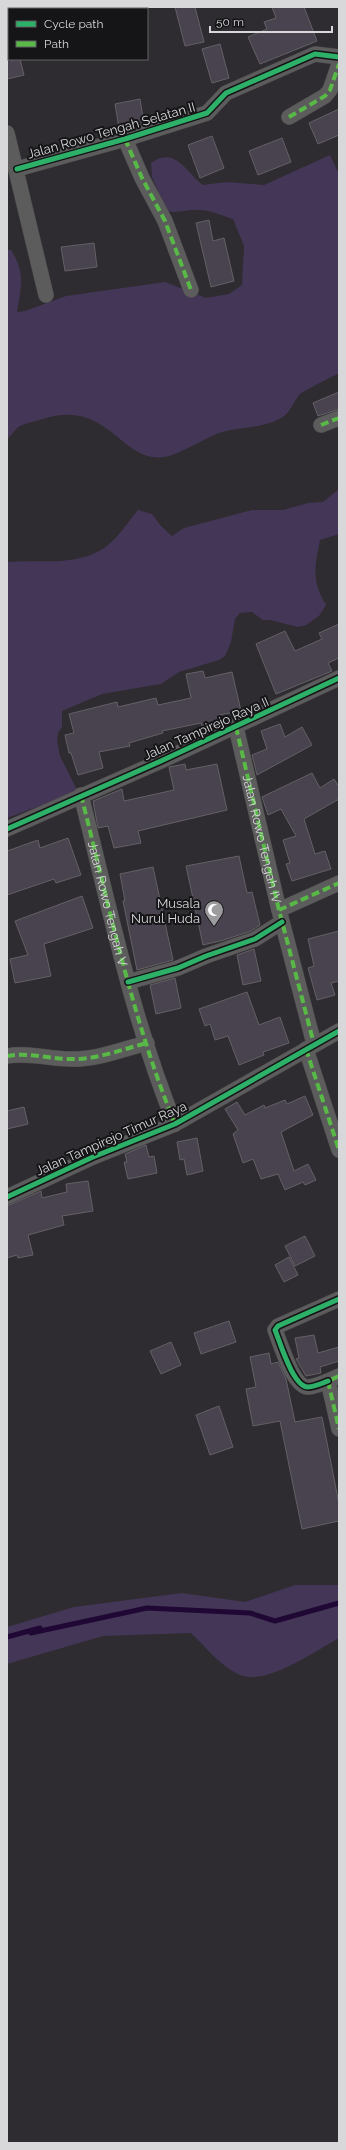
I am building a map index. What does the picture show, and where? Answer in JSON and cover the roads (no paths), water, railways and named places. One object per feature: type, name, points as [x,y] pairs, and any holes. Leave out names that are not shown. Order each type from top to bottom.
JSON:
[{"type":"street","name":"Jalan Rowo Tengah Selatan II","points":[[16,169],[125,140],[207,113],[226,93],[315,54],[339,57]]},
{"type":"street","points":[[289,117],[325,96],[330,90],[339,64]]},
{"type":"street","points":[[7,133],[46,295]]},
{"type":"street","points":[[125,140],[142,178],[165,221],[191,290]]},
{"type":"street","points":[[321,425],[339,418]]},
{"type":"street","name":"Jalan Tampirejo Raya II","points":[[7,829],[236,727],[339,678]]},
{"type":"street","name":"Jalan Rowo Tengah IV","points":[[236,727],[310,1046],[339,1150]]},
{"type":"street","name":"Jalan Rowo Tengah V","points":[[81,795],[128,982],[160,1087],[175,1124]]},
{"type":"street","points":[[128,982],[178,968],[206,956],[254,939],[280,916],[339,883]]},
{"type":"street","name":"Jalan Tampirejo Timur Raya","points":[[7,1197],[93,1157],[175,1124],[310,1046],[339,1031]]},
{"type":"street","points":[[7,1056],[31,1054],[71,1059],[147,1044]]},
{"type":"street","points":[[339,1298],[278,1326],[275,1330],[291,1370],[302,1385],[307,1387],[334,1378],[339,1429]]},
{"type":"waterway","points":[[7,1637],[40,1628],[31,1633],[147,1608],[250,1613],[275,1621],[339,1603]]},
{"type":"place","name":"Musala Nurul Huda","points":[[214,927]]}]
